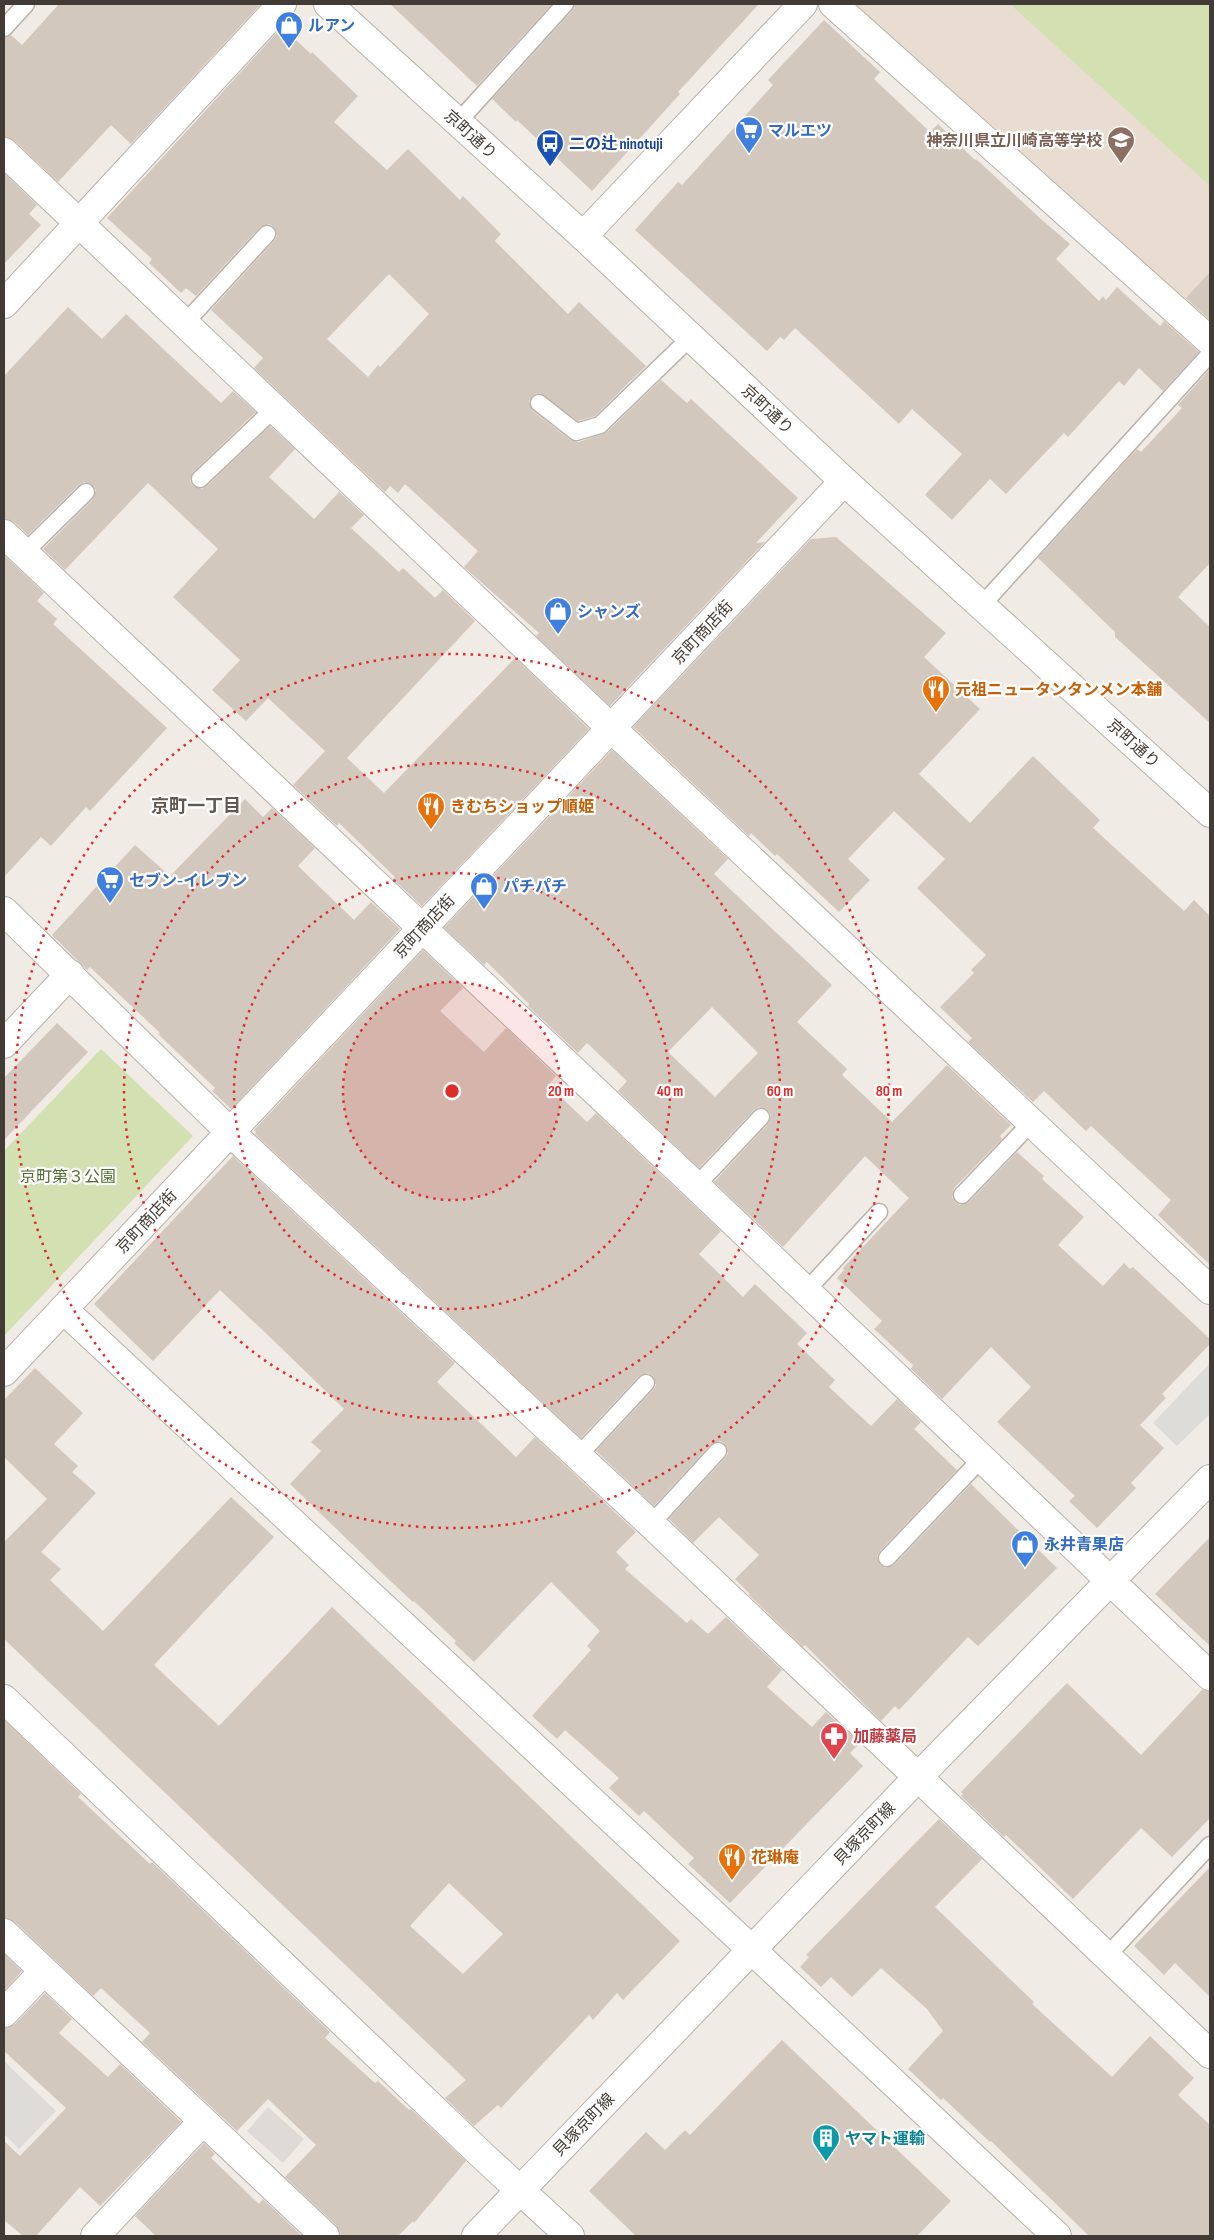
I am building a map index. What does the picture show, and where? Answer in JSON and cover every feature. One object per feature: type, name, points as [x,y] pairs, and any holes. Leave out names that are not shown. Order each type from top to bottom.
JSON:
[{"type":"street","points":[[4,304],[282,4]]},
{"type":"street","name":"京町通り","points":[[328,4],[583,236],[844,481],[1210,812]]},
{"type":"street","points":[[583,236],[803,4]]},
{"type":"street","points":[[833,4],[1210,341]]},
{"type":"street","points":[[4,152],[611,728],[1210,1290]]},
{"type":"street","name":"京町商店街","points":[[4,1372],[844,481]]},
{"type":"street","points":[[10,543],[423,928],[1210,1676]]},
{"type":"street","points":[[4,911],[230,1132],[651,1524],[1210,2054]]},
{"type":"street","points":[[4,1044],[70,974]]},
{"type":"street","points":[[63,1309],[1057,2236]]},
{"type":"street","name":"貝塚京町線","points":[[476,2236],[918,1777],[1210,1479]]},
{"type":"street","points":[[4,1698],[570,2236]]},
{"type":"street","points":[[4,1933],[202,2122],[325,2236]]},
{"type":"street","points":[[4,2013],[44,1971]]},
{"type":"street","points":[[95,2236],[202,2122]]},
{"type":"lane","points":[[4,28],[26,4]]},
{"type":"lane","points":[[458,122],[565,4]]},
{"type":"lane","points":[[185,323],[267,234]]},
{"type":"lane","points":[[539,403],[576,432],[600,424],[691,337]]},
{"type":"lane","points":[[982,605],[1210,354]]},
{"type":"lane","points":[[200,479],[275,408]]},
{"type":"lane","points":[[10,543],[86,492]]},
{"type":"lane","points":[[696,1186],[761,1117]]},
{"type":"lane","points":[[962,1195],[1032,1122]]},
{"type":"lane","points":[[806,1291],[879,1212]]},
{"type":"lane","points":[[578,1456],[646,1383]]},
{"type":"lane","points":[[651,1524],[718,1451]]},
{"type":"lane","points":[[887,1558],[982,1458]]},
{"type":"lane","points":[[1107,1956],[1210,1845]]},
{"type":"shaded area","name":"神奈川県立川崎高等学校","points":[[856,4],[1210,4],[1210,323],[854,6]]},
{"type":"shaded area","points":[[1210,1363],[1210,1414],[1177,1446],[1153,1423]]},
{"type":"shaded area","points":[[4,2061],[56,2111],[19,2149],[4,2134]]},
{"type":"shaded area","points":[[268,2107],[304,2139],[283,2163],[247,2131]]},
{"type":"green space","points":[[1010,4],[1210,4],[1210,186]]},
{"type":"green space","name":"京町第３公園","points":[[101,1049],[193,1136],[4,1336],[4,1151]]},
{"type":"building","points":[[59,4],[257,4],[259,6],[131,144],[111,125],[58,182],[15,141],[4,137],[4,38],[11,35],[22,45]]},
{"type":"building","points":[[390,4],[552,4],[477,86]]},
{"type":"building","points":[[575,4],[759,4],[678,92],[680,94],[592,191],[492,99],[572,11]]},
{"type":"building","points":[[824,20],[880,72],[874,79],[930,132],[938,124],[975,160],[1070,244],[1056,259],[1099,301],[1103,296],[1106,300],[1117,287],[1160,326],[1164,321],[1199,352],[1163,391],[1139,368],[1124,386],[1119,381],[1068,437],[1064,433],[1006,494],[990,479],[952,520],[925,495],[962,454],[912,409],[899,424],[795,328],[784,340],[780,337],[767,351],[635,230],[678,182],[682,185],[773,85],[768,80]]},
{"type":"building","points":[[282,27],[311,54],[312,52],[358,96],[334,122],[387,170],[408,149],[460,200],[463,196],[501,234],[495,241],[568,314],[579,302],[646,366],[595,416],[578,421],[540,393],[535,394],[529,401],[533,411],[570,440],[579,442],[607,432],[661,380],[687,403],[691,399],[798,498],[756,543],[765,542],[610,706],[536,636],[539,633],[464,567],[478,551],[405,484],[398,493],[390,486],[385,492],[254,368],[263,358],[211,310],[274,241],[277,236],[274,227],[269,224],[260,227],[196,296],[186,288],[181,293],[149,263],[152,259],[107,218]],"holes":[[[389,274],[429,314],[380,367],[378,365],[368,377],[327,339]]]},
{"type":"building","points":[[4,173],[37,205],[29,214],[41,225],[4,264]]},
{"type":"building","points":[[1210,272],[1210,320],[1186,298]]},
{"type":"building","points":[[68,307],[102,339],[126,314],[221,403],[233,391],[256,412],[193,472],[190,481],[193,486],[202,489],[207,486],[270,426],[295,449],[269,477],[314,519],[339,492],[364,515],[351,528],[399,572],[403,568],[435,598],[443,590],[475,621],[347,758],[384,793],[515,658],[589,729],[422,906],[339,823],[337,826],[293,785],[325,751],[268,698],[246,721],[212,690],[240,660],[173,597],[218,549],[148,483],[65,570],[43,549],[93,499],[96,490],[93,485],[84,482],[79,485],[28,535],[14,522],[4,519],[4,376]]},
{"type":"building","points":[[1210,369],[1210,563],[1178,597],[1210,627],[1210,723],[1115,637],[1115,632],[1038,558],[1137,449],[1141,452],[1182,408],[1178,405]]},
{"type":"building","points":[[836,537],[946,633],[924,657],[980,709],[919,774],[970,823],[1033,756],[1100,820],[1093,828],[1184,911],[1194,900],[1210,916],[1210,1265],[1158,1215],[1171,1200],[1091,1126],[1086,1131],[1044,1091],[1033,1102],[968,1042],[972,1038],[940,1007],[974,973],[971,970],[986,955],[917,888],[945,859],[894,811],[848,859],[870,880],[839,912],[777,854],[775,856],[751,833],[749,836],[633,727],[811,539]]},
{"type":"building","points":[[4,555],[44,593],[37,601],[57,619],[53,624],[167,728],[90,811],[86,807],[51,846],[41,837],[4,877]]},
{"type":"building","points":[[612,750],[728,859],[714,874],[832,985],[797,1022],[847,1069],[842,1075],[892,1122],[947,1065],[1011,1125],[1000,1136],[1002,1139],[954,1188],[952,1197],[955,1202],[960,1205],[969,1202],[1017,1152],[1044,1176],[1042,1179],[1084,1217],[1058,1245],[1103,1286],[1124,1263],[1130,1269],[1133,1267],[1210,1339],[1210,1344],[1162,1394],[1166,1398],[1140,1425],[1164,1448],[1131,1483],[1136,1488],[1097,1528],[1069,1501],[1075,1496],[997,1422],[1031,1387],[991,1347],[942,1399],[911,1369],[913,1365],[874,1329],[882,1321],[837,1278],[844,1270],[843,1268],[909,1198],[865,1156],[783,1247],[714,1182],[768,1124],[771,1115],[767,1109],[759,1107],[754,1110],[699,1168],[618,1091],[627,1081],[587,1043],[578,1053],[528,1006],[529,1004],[487,962],[484,965],[444,928]],"holes":[[[712,1007],[758,1053],[715,1097],[668,1052]]]},
{"type":"building","points":[[245,799],[263,817],[272,808],[315,848],[298,866],[354,920],[371,902],[400,929],[231,1109],[212,1091],[215,1088],[158,1034],[160,1033],[90,967],[87,970],[52,935],[135,845],[170,876]]},
{"type":"building","points":[[423,950],[463,988],[440,1011],[484,1052],[506,1028],[556,1076],[548,1085],[587,1122],[596,1113],[721,1231],[699,1254],[743,1297],[755,1284],[807,1333],[797,1344],[835,1380],[829,1387],[871,1426],[897,1399],[921,1422],[914,1429],[957,1470],[880,1551],[877,1556],[880,1565],[885,1568],[894,1565],[971,1484],[1057,1568],[978,1646],[968,1637],[899,1710],[895,1706],[881,1721],[805,1645],[803,1647],[749,1595],[735,1579],[759,1555],[719,1517],[693,1543],[669,1519],[725,1458],[728,1453],[725,1444],[720,1441],[711,1444],[654,1506],[596,1451],[653,1390],[656,1385],[653,1376],[648,1373],[639,1376],[581,1438],[255,1134],[254,1130]]},
{"type":"building","points":[[57,1023],[88,1052],[4,1140],[4,1078]]},
{"type":"building","points":[[233,1156],[455,1363],[437,1382],[516,1457],[535,1437],[636,1532],[616,1552],[629,1565],[625,1569],[687,1623],[691,1619],[708,1634],[726,1617],[782,1670],[767,1687],[812,1727],[826,1712],[860,1743],[850,1753],[863,1766],[730,1903],[688,1864],[694,1858],[644,1811],[639,1816],[609,1788],[619,1778],[565,1730],[557,1739],[532,1716],[591,1650],[587,1646],[600,1631],[551,1582],[474,1662],[454,1643],[456,1641],[384,1575],[290,1484],[321,1451],[311,1442],[344,1409],[220,1290],[153,1361],[94,1304]]},
{"type":"building","points":[[35,1368],[83,1413],[54,1444],[78,1466],[72,1472],[96,1493],[41,1552],[61,1569],[50,1580],[103,1631],[231,1497],[274,1537],[154,1665],[219,1726],[332,1607],[680,1941],[623,2000],[617,1993],[593,2020],[589,2015],[501,2108],[498,2105],[474,2126],[445,2098],[466,2080],[4,1639],[4,1542],[47,1499],[4,1457],[4,1400]],"holes":[[[449,1883],[503,1934],[463,1974],[410,1926]]]},
{"type":"building","points":[[1210,1537],[1210,1646],[1155,1594]]},
{"type":"building","points":[[1067,1683],[1141,1755],[1203,1689],[1210,1691],[1210,1818],[1172,1857],[1141,1828],[1073,1899],[1006,1835],[1004,1837],[961,1796],[963,1794],[961,1792]]},
{"type":"building","points":[[4,1720],[81,1794],[78,1797],[150,1864],[152,1862],[330,2032],[325,2038],[375,2083],[378,2081],[409,2110],[411,2109],[466,2161],[414,2223],[413,2221],[398,2236],[340,2236],[336,2225],[285,2177],[316,2145],[268,2099],[237,2131],[142,2042],[150,2033],[101,1988],[93,1996],[15,1922],[4,1918]]},
{"type":"building","points":[[939,1819],[982,1859],[935,1907],[1034,2002],[1032,2004],[1112,2077],[1150,2036],[1194,2078],[1178,2095],[1210,2125],[1210,2236],[1089,2236],[991,2141],[943,2098],[941,2100],[908,2069],[943,2031],[927,2009],[881,1968],[852,1997],[831,1977],[821,1987],[800,1967],[809,1957],[806,1955]]},
{"type":"building","points":[[1210,1867],[1210,1997],[1175,1963],[1164,1975],[1134,1946]]},
{"type":"building","points":[[4,1954],[22,1971],[4,1991]]},
{"type":"building","points":[[45,1993],[72,2019],[59,2033],[108,2077],[120,2064],[181,2122],[100,2206],[80,2187],[36,2236],[23,2236],[4,2220],[4,2141],[20,2156],[66,2108],[4,2051],[4,2028],[15,2024]]},
{"type":"building","name":"ヤマト運輸","points":[[782,2040],[951,2201],[917,2236],[636,2236],[589,2191],[646,2132],[665,2150],[685,2130],[690,2135]]},
{"type":"building","points":[[204,2143],[215,2154],[211,2158],[259,2204],[263,2199],[302,2236],[156,2236],[135,2216]]},
{"type":"place","name":"ルアン","points":[[289,49]]},
{"type":"place","name":"マルエツ","points":[[749,154]]},
{"type":"place","name":"神奈川県立川崎高等学校","points":[[1121,164]]},
{"type":"place","name":"二の辻 ninotuji","points":[[550,167]]},
{"type":"place","name":"シャンズ","points":[[558,635]]},
{"type":"place","name":"元祖ニュータンタンメン本舗","points":[[936,713]]},
{"type":"place","name":"きむちショップ順姫","points":[[431,830]]},
{"type":"place","name":"セブン-イレブン","points":[[110,904]]},
{"type":"place","name":"パチパチ","points":[[484,910]]},
{"type":"place","name":"永井青果店","points":[[1025,1568]]},
{"type":"place","name":"加藤薬局","points":[[834,1760]]},
{"type":"place","name":"花琳庵","points":[[732,1881]]},
{"type":"place","name":"ヤマト運輸","points":[[826,2162]]},
{"type":"district","name":"京町一丁目","points":[[196,806]]}]
